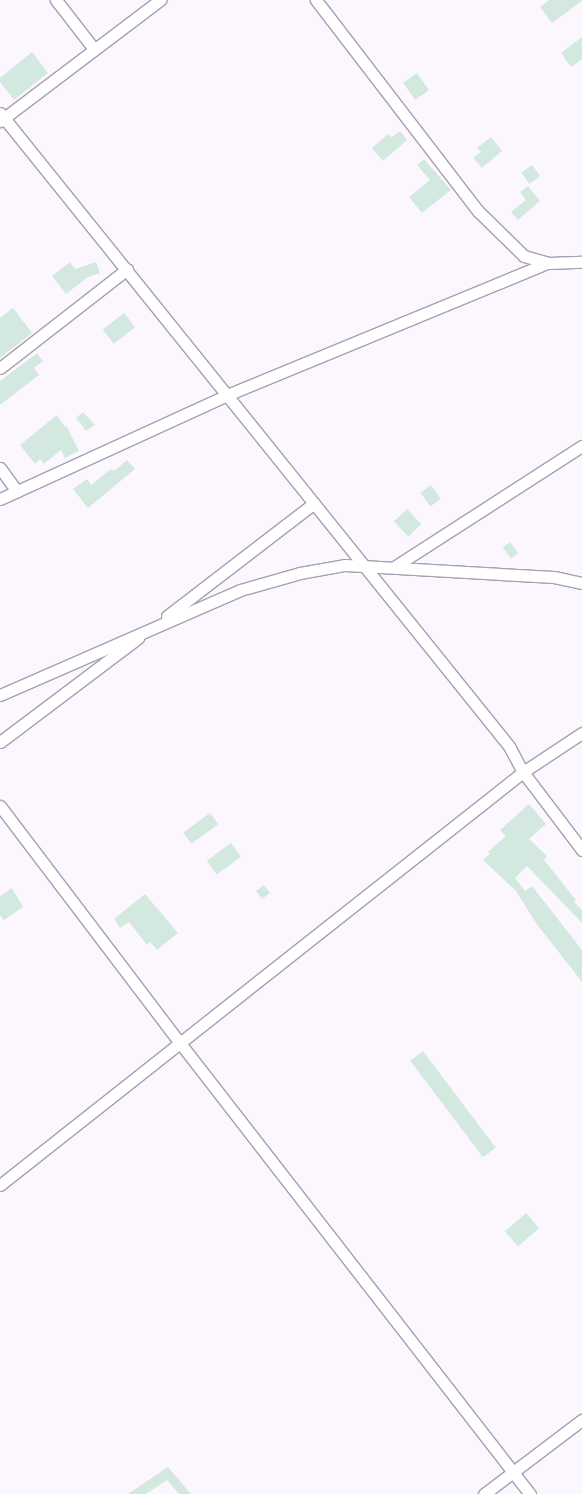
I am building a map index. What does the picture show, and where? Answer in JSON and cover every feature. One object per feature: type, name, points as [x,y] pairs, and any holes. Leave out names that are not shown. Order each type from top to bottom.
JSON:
[{"type":"street","points":[[56,0],[94,50]]},
{"type":"street","points":[[160,0],[1,117],[127,269],[509,746],[523,772],[582,850]]},
{"type":"street","points":[[316,0],[478,211],[524,256],[548,263],[582,262]]},
{"type":"street","points":[[0,499],[227,395],[548,263]]},
{"type":"street","points":[[0,368],[127,269]]},
{"type":"street","points":[[394,567],[582,446]]},
{"type":"street","points":[[0,468],[17,491]]},
{"type":"street","points":[[0,742],[314,503]]},
{"type":"street","points":[[0,695],[240,590],[300,573],[345,565],[554,577],[582,583]]},
{"type":"street","points":[[0,1185],[523,772],[582,733]]},
{"type":"street","points":[[0,806],[180,1043],[530,1494]]},
{"type":"street","points":[[484,1494],[582,1420]]},
{"type":"building","points":[[549,0],[582,1],[552,23],[540,7]]},
{"type":"building","points":[[582,37],[582,59],[571,67],[561,53]]},
{"type":"building","points":[[32,52],[48,73],[14,100],[0,82],[0,78]]},
{"type":"building","points":[[417,73],[429,90],[415,100],[403,83]]},
{"type":"building","points":[[400,131],[407,140],[383,161],[372,148],[388,134],[392,137]]},
{"type":"building","points":[[491,137],[502,151],[482,168],[473,158],[481,152],[477,148]]},
{"type":"building","points":[[424,159],[451,190],[422,213],[409,197],[430,180],[417,165]]},
{"type":"building","points":[[532,165],[540,176],[530,184],[521,173]]},
{"type":"building","points":[[528,186],[540,201],[518,220],[511,212],[526,200],[520,192]]},
{"type":"building","points":[[70,262],[75,269],[96,262],[100,273],[88,277],[66,294],[52,276]]},
{"type":"building","points":[[13,308],[32,333],[0,358],[0,318]]},
{"type":"building","points":[[124,313],[135,327],[114,344],[103,330]]},
{"type":"building","points":[[37,353],[43,361],[34,368],[39,375],[0,405],[0,381]]},
{"type":"building","points":[[83,412],[95,425],[86,431],[76,418]]},
{"type":"building","points":[[57,415],[65,427],[66,425],[79,451],[65,458],[61,450],[44,464],[40,459],[35,464],[20,445]]},
{"type":"building","points":[[127,460],[135,469],[88,508],[73,489],[87,479],[91,485],[111,469],[114,471]]},
{"type":"building","points":[[431,485],[441,499],[430,506],[420,493]]},
{"type":"building","points":[[407,509],[421,524],[408,537],[394,521]]},
{"type":"building","points":[[510,542],[518,553],[511,559],[503,547]]},
{"type":"building","points":[[529,804],[546,824],[529,839],[547,856],[544,860],[576,900],[574,902],[582,910],[582,923],[527,866],[515,878],[525,891],[532,886],[582,950],[582,982],[536,923],[516,891],[483,860],[490,854],[488,852],[506,836],[500,830]]},
{"type":"building","points":[[210,813],[218,824],[192,844],[183,832]]},
{"type":"building","points":[[231,843],[241,857],[217,874],[207,861]]},
{"type":"building","points":[[264,885],[270,893],[262,899],[256,891]]},
{"type":"building","points":[[12,888],[23,907],[4,920],[0,915],[0,896]]},
{"type":"building","points":[[145,894],[178,933],[157,950],[150,942],[147,945],[129,922],[120,928],[114,919]]},
{"type":"building","points":[[423,1051],[496,1148],[483,1157],[410,1061]]},
{"type":"building","points":[[526,1213],[539,1228],[518,1246],[505,1231]]},
{"type":"building","points":[[168,1467],[191,1494],[179,1494],[167,1480],[146,1494],[128,1494]]}]
